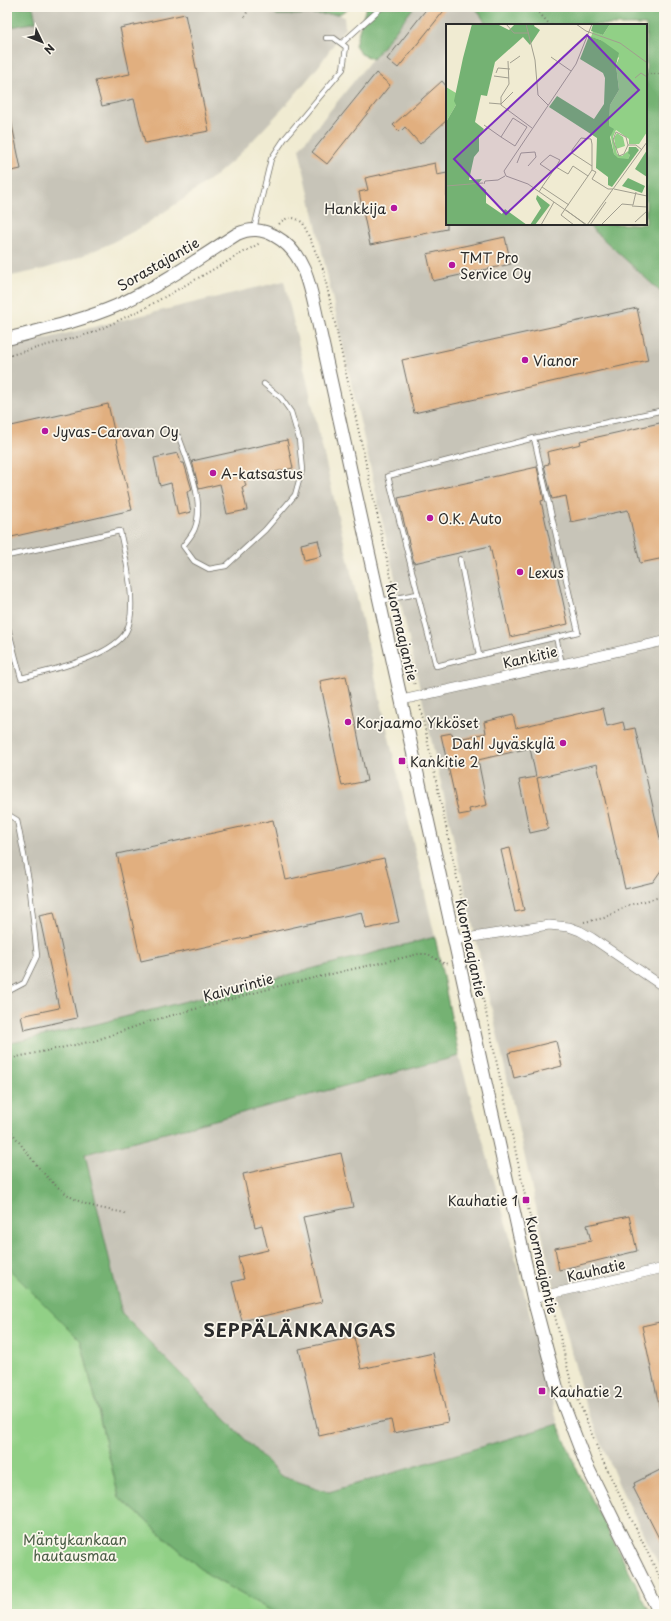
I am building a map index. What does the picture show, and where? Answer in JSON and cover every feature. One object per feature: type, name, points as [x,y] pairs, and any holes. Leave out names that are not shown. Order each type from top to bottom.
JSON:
[{"type":"street","name":"Sorastajantie","points":[[7,339],[59,326],[116,305],[140,294],[237,234],[245,231],[262,230],[285,241],[291,247],[305,272]]},
{"type":"street","name":"Kuormaajantie","points":[[305,272],[318,322],[533,1298],[557,1388],[586,1464],[660,1614]]},
{"type":"street","name":"Kankitie","points":[[402,700],[664,641]]},
{"type":"street","points":[[454,940],[549,925],[569,927],[580,931],[664,987]]},
{"type":"street","name":"Kauhatie","points":[[533,1298],[664,1268]]},
{"type":"lane","points":[[342,42],[382,7]]},
{"type":"lane","points":[[254,230],[271,159],[343,69],[346,47],[342,42],[334,38],[326,38]]},
{"type":"lane","points":[[179,437],[188,462],[199,508],[195,528],[183,546],[194,561],[208,569],[226,566],[265,530],[295,495],[302,470],[299,440],[291,412],[281,398],[264,384]]},
{"type":"lane","points":[[534,438],[578,632],[436,666],[388,476],[534,438],[664,410]]},
{"type":"lane","points":[[7,556],[120,531],[131,590],[130,617],[125,634],[111,647],[80,661],[21,678],[7,624]]},
{"type":"lane","points":[[460,559],[479,655]]},
{"type":"lane","points":[[380,601],[417,594]]},
{"type":"lane","points":[[556,637],[562,664]]},
{"type":"lane","points":[[7,814],[17,820],[29,881],[38,956],[24,983],[7,992]]},
{"type":"path","points":[[245,17],[249,7]]},
{"type":"path","points":[[534,7],[549,24]]},
{"type":"path","points":[[647,74],[664,74]]},
{"type":"path","points":[[7,356],[92,332],[139,312],[256,246],[271,234],[284,219],[292,217],[303,223],[323,269],[475,957],[526,1200],[571,1382],[601,1457],[664,1586]]},
{"type":"path","points":[[580,931],[585,921],[604,918],[629,905],[664,896]]},
{"type":"path","name":"Kaivurintie","points":[[7,1059],[94,1041],[151,1021],[283,985],[419,954],[428,954],[446,964],[475,957]]},
{"type":"path","points":[[7,1126],[36,1164],[62,1192],[82,1203],[125,1213]]},
{"type":"shaded area","points":[[33,7],[267,7],[277,15],[339,14],[344,17],[345,28],[318,67],[287,104],[237,157],[191,194],[140,228],[109,244],[70,261],[44,269],[7,277],[7,28],[36,22]]},
{"type":"shaded area","points":[[414,7],[475,7],[486,24],[446,24],[446,225],[588,225],[664,295],[664,1575],[619,1485],[585,1404],[551,1274],[299,149]]},
{"type":"shaded area","points":[[284,281],[435,937],[97,1024],[7,1044],[7,348]]},
{"type":"shaded area","points":[[459,1056],[508,1230],[558,1424],[329,1492],[281,1476],[122,1314],[85,1154]]},
{"type":"green space","points":[[7,7],[33,7],[36,22],[7,28]]},
{"type":"green space","points":[[267,7],[352,7],[339,14],[277,15]]},
{"type":"green space","points":[[366,7],[414,7],[373,59],[361,54],[355,45]]},
{"type":"green space","points":[[475,7],[664,7],[664,295],[588,225],[647,225],[647,24],[486,24]]},
{"type":"green space","points":[[435,937],[459,1056],[85,1154],[122,1314],[281,1476],[329,1492],[558,1424],[578,1472],[651,1614],[277,1614],[208,1575],[119,1497],[81,1341],[7,1267],[7,1044],[97,1024]]},
{"type":"green space","name":"Mäntykankaan hautausmaa","points":[[7,1267],[81,1341],[119,1497],[208,1575],[277,1614],[7,1614]]},
{"type":"building","points":[[428,7],[447,7],[398,68],[387,59]]},
{"type":"building","points":[[185,14],[209,131],[145,143],[134,99],[102,106],[95,81],[130,74],[120,28]]},
{"type":"building","points":[[376,73],[390,85],[327,164],[312,152]]},
{"type":"building","points":[[442,81],[446,86],[446,121],[420,144],[405,127],[400,132],[393,125]]},
{"type":"building","points":[[11,120],[21,169],[7,172],[7,121]]},
{"type":"building","points":[[435,163],[437,175],[446,173],[447,229],[370,245],[359,192],[368,190],[365,178]]},
{"type":"building","points":[[505,237],[511,264],[433,281],[427,254]]},
{"type":"building","name":"Vianor","points":[[637,308],[648,360],[414,413],[402,360]]},
{"type":"building","points":[[108,404],[132,510],[7,538],[7,427]]},
{"type":"building","points":[[664,422],[664,558],[640,563],[628,510],[571,522],[566,496],[552,499],[544,465],[549,464],[547,452],[581,444],[580,441]]},
{"type":"building","name":"A-katsastus","points":[[287,440],[293,468],[244,479],[246,486],[242,487],[247,510],[227,514],[220,484],[199,489],[192,461]]},
{"type":"building","points":[[178,453],[181,463],[184,463],[192,490],[187,492],[191,512],[178,515],[171,483],[160,486],[154,458]]},
{"type":"building","points":[[537,467],[544,500],[541,501],[568,624],[510,637],[490,546],[414,563],[398,498]]},
{"type":"building","points":[[318,540],[322,556],[304,560],[301,544]]},
{"type":"building","points":[[346,676],[367,781],[342,786],[320,681]]},
{"type":"building","points":[[603,708],[607,726],[623,722],[625,730],[635,728],[664,856],[664,866],[653,882],[625,889],[597,764],[537,778],[548,829],[530,833],[519,780],[536,777],[530,748],[478,760],[487,805],[469,809],[470,813],[459,815],[441,735],[452,733],[454,740],[486,733],[484,722],[513,715],[516,728]]},
{"type":"building","points":[[273,820],[286,880],[384,858],[399,922],[366,929],[362,912],[141,961],[117,854]]},
{"type":"building","points":[[510,848],[524,910],[515,912],[501,850]]},
{"type":"building","points":[[54,912],[77,1018],[24,1030],[21,1016],[59,1008],[39,915]]},
{"type":"building","points":[[556,1041],[562,1066],[514,1078],[508,1053]]},
{"type":"building","points":[[341,1153],[353,1207],[303,1217],[322,1302],[242,1321],[232,1282],[244,1279],[238,1257],[268,1250],[262,1225],[255,1227],[243,1174]]},
{"type":"building","points":[[629,1216],[637,1251],[559,1270],[555,1248],[591,1241],[587,1225]]},
{"type":"building","points":[[664,1321],[664,1409],[660,1410],[642,1326]]},
{"type":"building","points":[[354,1337],[361,1369],[433,1353],[448,1422],[394,1433],[391,1420],[319,1436],[299,1349]]},
{"type":"building","points":[[664,1468],[664,1548],[633,1487],[635,1486],[634,1483]]},
{"type":"place","name":"Hankkija","points":[[394,208]]},
{"type":"place","name":"TMT Pro Service Oy","points":[[452,265]]},
{"type":"place","name":"Vianor","points":[[525,360]]},
{"type":"place","name":"Jyvas-Caravan Oy","points":[[45,431]]},
{"type":"place","name":"A-katsastus","points":[[213,473]]},
{"type":"place","name":"O.K. Auto","points":[[430,518]]},
{"type":"place","name":"Lexus","points":[[520,572]]},
{"type":"place","name":"Korjaamo Ykköset","points":[[348,722]]},
{"type":"place","name":"Dahl Jyväskylä","points":[[563,743]]},
{"type":"place","name":"Kankitie 2","points":[[402,761]]},
{"type":"place","name":"Kauhatie 1","points":[[526,1200]]},
{"type":"place","name":"Kauhatie 2","points":[[542,1391]]},
{"type":"district","name":"SEPPÄLÄNKANGAS","points":[[300,1329]]}]
